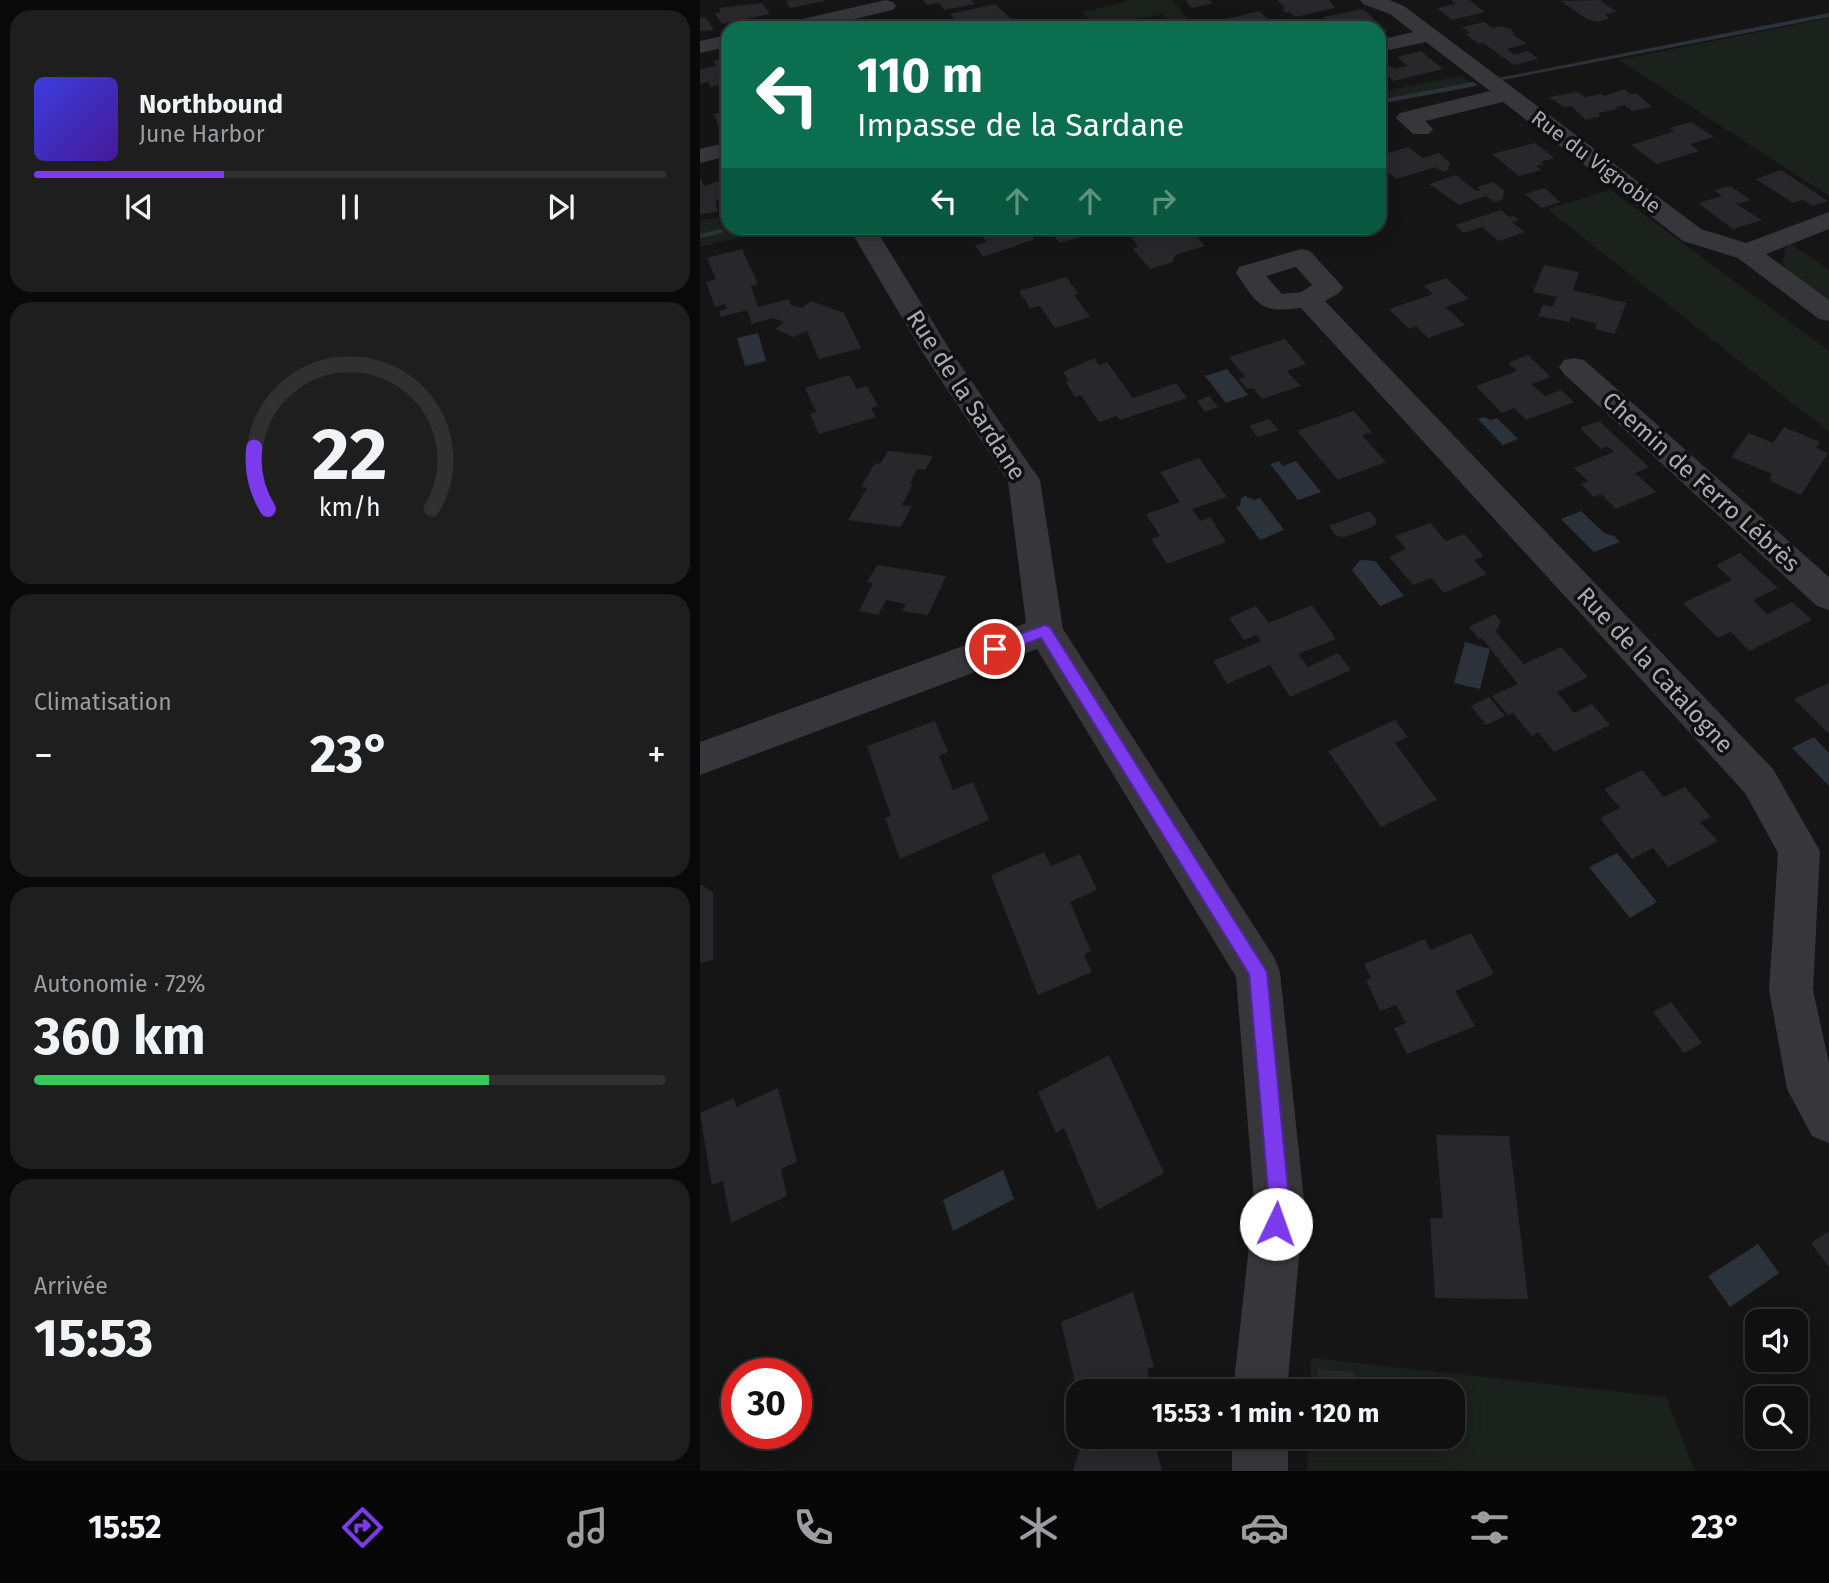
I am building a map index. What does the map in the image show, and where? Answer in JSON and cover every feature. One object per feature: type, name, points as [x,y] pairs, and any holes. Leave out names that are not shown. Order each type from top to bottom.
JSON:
[{"type":"street","name":"Rue du Vignoble","points":[[1370,0],[1397,10],[1692,235],[1747,252],[1829,313]]},
{"type":"street","points":[[825,21],[889,9]]},
{"type":"street","points":[[1386,44],[1429,35]]},
{"type":"street","points":[[700,47],[721,42]]},
{"type":"street","points":[[1421,129],[1408,118],[1507,94]]},
{"type":"street","points":[[700,156],[721,151]]},
{"type":"street","points":[[1747,252],[1829,220]]},
{"type":"street","name":"Rue de la Sardane","points":[[866,235],[937,353],[1024,480],[1045,631],[1258,972],[1279,1200],[1261,1379]]},
{"type":"street","name":"Rue de la Catalogne","points":[[1308,299],[1759,781],[1798,851],[1791,990],[1811,1089],[1829,1119]]},
{"type":"street","name":"Chemin de Ferro Lébrès","points":[[1574,367],[1829,597]]},
{"type":"street","points":[[700,759],[1045,631]]},
{"type":"street","points":[[1260,1449],[1260,1471]]},
{"type":"shaded area","points":[[1126,0],[1172,0],[1189,21],[1171,21],[1163,14],[1127,21],[1090,21],[1082,12],[1127,2]]},
{"type":"shaded area","points":[[1829,18],[1829,196],[1619,60]]},
{"type":"shaded area","points":[[1461,76],[1473,84],[1386,101],[1386,91]]},
{"type":"shaded area","points":[[1611,190],[1829,351],[1829,432],[1547,209]]},
{"type":"shaded area","points":[[721,216],[721,235],[751,235],[700,247],[700,221]]},
{"type":"shaded area","points":[[1791,244],[1829,270],[1829,301],[1790,273],[1783,264],[1785,248]]},
{"type":"shaded area","points":[[758,333],[766,361],[745,366],[737,338]]},
{"type":"shaded area","points":[[1227,369],[1248,395],[1226,403],[1205,376]]},
{"type":"shaded area","points":[[1484,417],[1491,420],[1497,418],[1518,439],[1503,445],[1478,419]]},
{"type":"shaded area","points":[[1279,461],[1283,466],[1296,461],[1321,492],[1298,500],[1270,464]]},
{"type":"shaded area","points":[[1245,496],[1254,500],[1260,498],[1284,530],[1260,540],[1236,507],[1240,506],[1241,498]]},
{"type":"shaded area","points":[[1581,511],[1604,533],[1614,536],[1620,542],[1594,552],[1561,519]]},
{"type":"shaded area","points":[[1360,560],[1375,561],[1404,596],[1380,606],[1352,570]]},
{"type":"shaded area","points":[[1465,642],[1490,649],[1480,689],[1454,683]]},
{"type":"shaded area","points":[[1814,737],[1829,753],[1829,786],[1792,748]]},
{"type":"shaded area","points":[[1617,853],[1657,902],[1630,918],[1589,867]]},
{"type":"shaded area","points":[[1003,1170],[1014,1199],[953,1231],[943,1200]]},
{"type":"shaded area","points":[[1758,1244],[1779,1273],[1730,1307],[1708,1276]]},
{"type":"shaded area","points":[[1311,1358],[1666,1397],[1695,1471],[1307,1471],[1308,1449],[1465,1449],[1465,1379],[1310,1379]]},
{"type":"building","points":[[923,0],[972,0],[975,4],[944,10],[939,3],[927,5]]},
{"type":"building","points":[[1185,0],[1209,0],[1213,3],[1192,8]]},
{"type":"building","points":[[1277,0],[1329,0],[1335,8],[1295,17],[1290,12],[1286,13]]},
{"type":"building","points":[[1451,0],[1469,0],[1485,12],[1452,20],[1437,8],[1456,4]]},
{"type":"building","points":[[1600,0],[1617,12],[1605,14],[1609,19],[1597,22],[1585,18],[1561,1]]},
{"type":"building","points":[[786,1],[824,1],[790,8]]},
{"type":"building","points":[[762,3],[770,14],[721,22],[715,13],[721,12],[719,8]]},
{"type":"building","points":[[995,4],[1012,20],[956,21],[950,14]]},
{"type":"building","points":[[1363,9],[1376,21],[1328,21],[1323,17]]},
{"type":"building","points":[[1259,11],[1270,21],[1223,21]]},
{"type":"building","points":[[705,17],[714,30],[700,31],[700,18]]},
{"type":"building","points":[[1485,22],[1492,28],[1501,26],[1510,29],[1515,33],[1512,34],[1527,44],[1507,49],[1514,55],[1528,51],[1538,59],[1514,65],[1465,34],[1470,33],[1462,27]]},
{"type":"building","points":[[1421,51],[1443,69],[1393,81],[1386,74],[1386,62],[1394,69],[1408,66],[1397,57]]},
{"type":"building","points":[[721,59],[721,85],[711,87],[708,82],[700,84],[700,69],[716,66],[713,61]]},
{"type":"building","points":[[1625,89],[1630,94],[1636,93],[1652,107],[1632,111],[1625,105],[1598,113],[1601,116],[1586,120],[1571,106],[1564,107],[1549,97],[1577,92],[1585,97],[1601,94],[1604,96]]},
{"type":"building","points":[[721,112],[721,129],[720,129],[713,114]]},
{"type":"building","points":[[1691,122],[1714,137],[1690,144],[1699,151],[1657,164],[1631,145],[1675,131],[1669,128]]},
{"type":"building","points":[[1535,143],[1554,158],[1540,162],[1544,164],[1536,166],[1541,170],[1519,176],[1492,154]]},
{"type":"building","points":[[1408,147],[1423,158],[1439,153],[1450,163],[1448,170],[1443,172],[1436,167],[1396,179],[1386,171],[1386,154]]},
{"type":"building","points":[[1781,170],[1828,201],[1812,206],[1803,200],[1793,203],[1756,179]]},
{"type":"building","points":[[1456,175],[1476,191],[1480,190],[1477,187],[1493,182],[1504,190],[1503,199],[1494,202],[1486,196],[1459,205],[1429,184]]},
{"type":"building","points":[[700,177],[704,186],[721,180],[721,200],[715,201],[718,211],[700,215]]},
{"type":"building","points":[[1730,186],[1751,200],[1736,204],[1762,220],[1733,229],[1698,203],[1722,196],[1714,190]]},
{"type":"building","points":[[1545,188],[1560,202],[1542,208],[1525,194]]},
{"type":"building","points":[[1501,210],[1509,217],[1514,216],[1519,220],[1512,222],[1525,232],[1499,241],[1482,227],[1464,233],[1455,225]]},
{"type":"building","points":[[982,235],[1033,235],[1035,239],[983,257],[975,245],[987,242]]},
{"type":"building","points":[[1083,235],[1084,236],[1059,243],[1054,236]]},
{"type":"building","points":[[1130,235],[1195,235],[1205,246],[1175,255],[1173,262],[1150,269],[1133,249],[1138,247]]},
{"type":"building","points":[[742,249],[758,284],[751,286],[758,307],[789,299],[791,305],[802,308],[811,301],[844,313],[861,348],[819,359],[807,331],[794,337],[775,329],[784,322],[773,318],[752,324],[747,310],[721,317],[719,311],[727,309],[725,304],[715,307],[706,282],[716,279],[707,258]]},
{"type":"building","points":[[1544,265],[1579,272],[1573,290],[1626,303],[1615,334],[1595,329],[1597,324],[1571,317],[1569,322],[1538,316],[1543,305],[1552,307],[1557,297],[1533,292]]},
{"type":"building","points":[[1066,277],[1078,293],[1074,295],[1090,317],[1055,328],[1040,306],[1030,308],[1019,291]]},
{"type":"building","points":[[1446,278],[1469,299],[1445,307],[1465,325],[1428,338],[1416,326],[1409,329],[1389,309],[1433,294],[1424,286]]},
{"type":"building","points":[[1285,339],[1306,364],[1287,371],[1301,386],[1262,399],[1253,388],[1247,389],[1239,379],[1245,377],[1229,357]]},
{"type":"building","points":[[1528,355],[1551,377],[1531,384],[1545,396],[1561,390],[1574,402],[1526,420],[1514,408],[1502,413],[1476,386],[1517,371],[1508,363]]},
{"type":"building","points":[[1094,358],[1099,365],[1107,362],[1133,398],[1176,383],[1187,398],[1120,420],[1117,416],[1099,422],[1081,395],[1075,397],[1063,372]]},
{"type":"building","points":[[849,375],[857,389],[867,386],[878,406],[871,408],[876,417],[819,434],[810,414],[816,412],[805,388]]},
{"type":"building","points":[[1209,396],[1218,407],[1205,412],[1197,401]]},
{"type":"building","points":[[1354,411],[1372,432],[1362,435],[1386,462],[1338,480],[1297,431]]},
{"type":"building","points":[[1269,419],[1279,430],[1258,437],[1249,426]]},
{"type":"building","points":[[1599,421],[1649,467],[1635,473],[1656,492],[1616,509],[1601,494],[1594,497],[1581,484],[1588,481],[1574,468],[1614,452],[1607,446],[1601,449],[1580,428]]},
{"type":"building","points":[[1784,427],[1820,442],[1816,448],[1828,453],[1801,495],[1772,482],[1772,474],[1731,457],[1749,433],[1773,443]]},
{"type":"building","points":[[888,451],[933,456],[925,470],[917,469],[910,484],[913,484],[902,505],[912,506],[903,523],[900,527],[848,520],[867,488],[861,487],[875,463],[880,464]]},
{"type":"building","points":[[1199,458],[1227,497],[1192,509],[1201,521],[1210,517],[1226,542],[1167,564],[1151,539],[1160,536],[1146,514],[1180,502],[1160,472]]},
{"type":"building","points":[[1369,511],[1377,520],[1375,526],[1345,537],[1336,536],[1329,526]]},
{"type":"building","points":[[1430,523],[1446,541],[1464,534],[1484,556],[1474,560],[1487,574],[1444,593],[1431,578],[1413,585],[1389,557],[1406,549],[1395,536]]},
{"type":"building","points":[[1740,553],[1778,588],[1753,600],[1767,614],[1792,602],[1812,620],[1749,651],[1731,632],[1718,638],[1683,603],[1732,580],[1716,565]]},
{"type":"building","points":[[877,565],[946,576],[928,615],[902,611],[906,604],[886,600],[878,615],[859,611],[873,583],[867,582]]},
{"type":"building","points":[[1312,605],[1336,639],[1298,654],[1308,667],[1338,653],[1351,670],[1290,697],[1270,665],[1227,684],[1213,661],[1261,641],[1256,635],[1244,640],[1229,618],[1256,606],[1269,623]]},
{"type":"building","points":[[1495,614],[1501,621],[1496,632],[1524,664],[1561,647],[1588,677],[1557,692],[1574,713],[1592,704],[1610,725],[1554,752],[1538,732],[1532,736],[1513,713],[1508,715],[1492,696],[1518,684],[1482,638],[1479,639],[1469,627]]},
{"type":"building","points":[[1829,683],[1829,732],[1827,732],[1794,699]]},
{"type":"building","points":[[1489,697],[1505,716],[1486,725],[1471,706]]},
{"type":"building","points":[[1395,720],[1408,737],[1395,743],[1437,800],[1381,827],[1328,751]]},
{"type":"building","points":[[935,721],[948,752],[939,756],[953,790],[973,782],[989,820],[900,859],[885,818],[891,816],[867,746]]},
{"type":"building","points":[[1642,770],[1664,797],[1685,787],[1711,817],[1700,822],[1718,841],[1668,867],[1653,848],[1632,859],[1600,818],[1620,808],[1604,789]]},
{"type":"building","points":[[1044,852],[1051,866],[1080,854],[1097,890],[1070,902],[1091,951],[1084,955],[1092,972],[1038,995],[991,875]]},
{"type":"building","points":[[700,884],[713,892],[713,960],[700,963]]},
{"type":"building","points":[[1471,933],[1494,974],[1455,991],[1475,1026],[1407,1054],[1394,1028],[1406,1023],[1396,1005],[1380,1011],[1366,980],[1371,978],[1364,964],[1425,939],[1430,950]]},
{"type":"building","points":[[1671,1002],[1702,1043],[1684,1053],[1653,1012]]},
{"type":"building","points":[[1109,1055],[1164,1173],[1098,1210],[1064,1128],[1056,1133],[1038,1092]]},
{"type":"building","points":[[778,1088],[797,1162],[781,1169],[787,1196],[731,1223],[723,1181],[712,1185],[700,1113],[734,1098],[736,1107]]},
{"type":"building","points":[[1436,1135],[1509,1136],[1528,1299],[1435,1298],[1430,1218],[1443,1218]]},
{"type":"building","points":[[1829,1231],[1829,1267],[1811,1243]]},
{"type":"building","points":[[1133,1292],[1154,1367],[1147,1369],[1150,1379],[1074,1379],[1061,1322]]},
{"type":"building","points":[[1318,1369],[1355,1372],[1355,1379],[1318,1379]]},
{"type":"building","points":[[1080,1449],[1156,1449],[1162,1471],[1073,1471]]},
{"type":"waterway","points":[[1502,78],[1829,15]]},
{"type":"waterway","points":[[1386,101],[1473,84]]},
{"type":"waterway","points":[[700,236],[720,231]]},
{"type":"route","points":[[995,649],[1045,631],[1258,972],[1279,1200],[1276,1224]]}]
